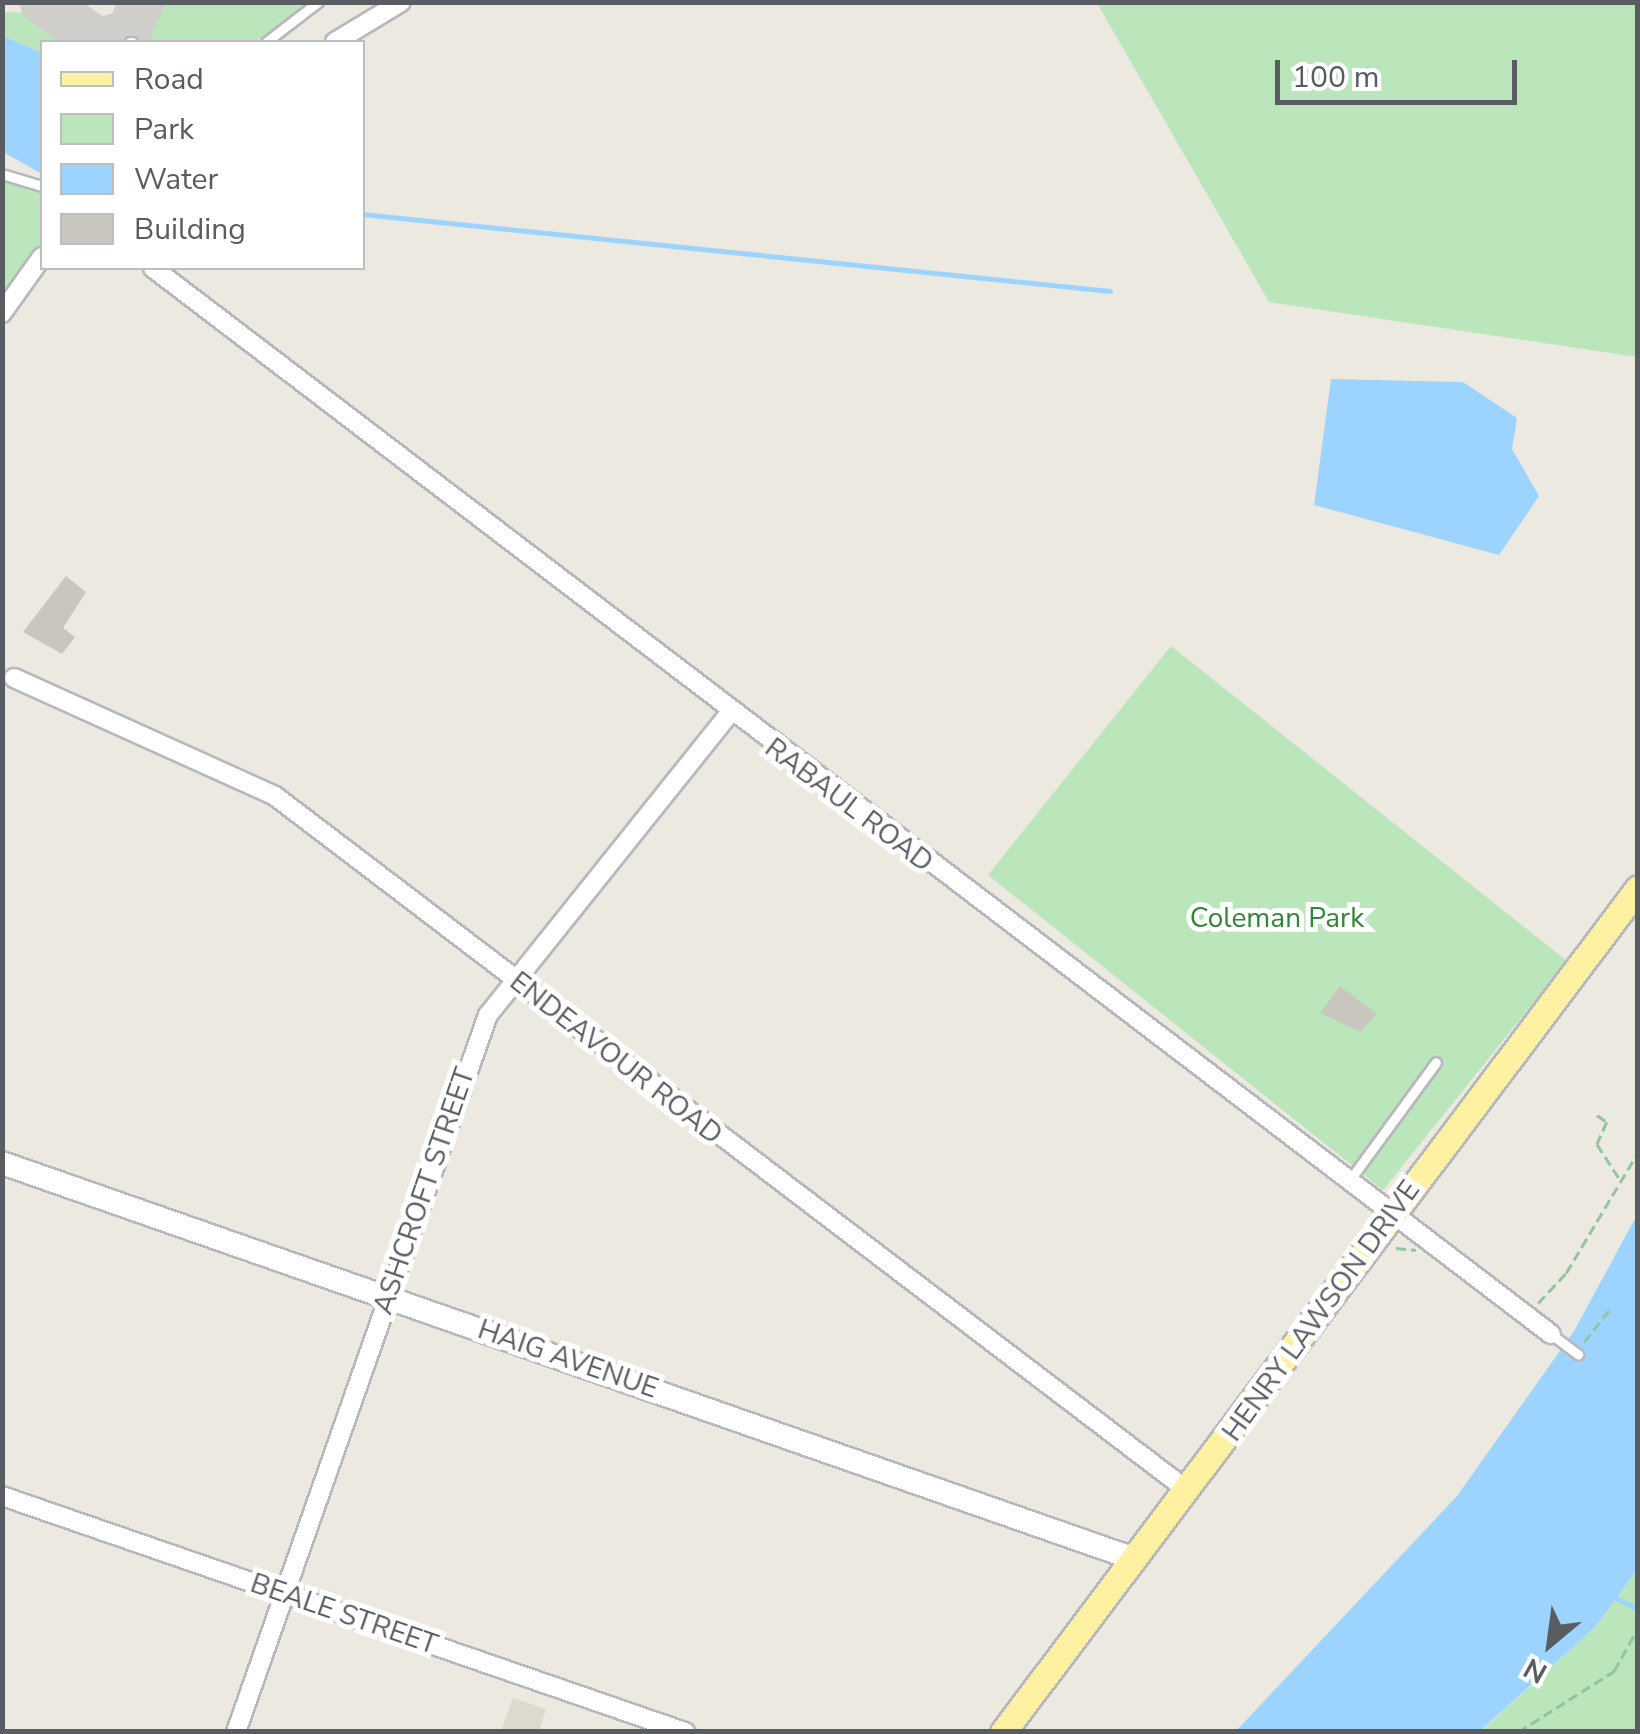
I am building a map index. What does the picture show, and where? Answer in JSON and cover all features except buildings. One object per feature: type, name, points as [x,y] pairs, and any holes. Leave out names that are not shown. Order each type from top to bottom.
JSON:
[{"type":"main road","name":"HENRY LAWSON DRIVE","points":[[1003,1732],[1638,888]]},
{"type":"main road","name":"HAIG AVENUE","points":[[2,1163],[1132,1558]]},
{"type":"street","points":[[337,40],[400,2]]},
{"type":"street","points":[[2,313],[40,259]]},
{"type":"street","name":"RABAUL ROAD","points":[[156,270],[729,714],[1551,1334]]},
{"type":"street","name":"ENDEAVOUR ROAD","points":[[14,678],[259,786],[1187,1490]]},
{"type":"street","name":"ASHCROFT STREET","points":[[236,1732],[482,1027],[513,979],[729,714]]},
{"type":"street","name":"BEALE STREET","points":[[2,1496],[685,1732]]},
{"type":"lane","points":[[269,40],[318,2]]},
{"type":"lane","points":[[2,174],[40,185]]},
{"type":"lane","points":[[1348,1182],[1436,1062]]},
{"type":"lane","points":[[1551,1334],[1578,1354]]},
{"type":"path","points":[[1597,1115],[1607,1122],[1597,1144],[1619,1180]]},
{"type":"path","points":[[1528,1316],[1566,1273],[1638,1152]]},
{"type":"path","points":[[1588,1340],[1609,1311]]},
{"type":"path","points":[[1518,1732],[1614,1672],[1638,1628]]},
{"type":"shaded area","points":[[513,1698],[546,1709],[539,1731],[501,1731]]},
{"type":"green space","points":[[152,3],[308,3],[258,40],[140,38]]},
{"type":"green space","points":[[1097,3],[1637,3],[1637,357],[1269,302]]},
{"type":"green space","points":[[2,12],[36,13],[70,40],[40,40],[40,52],[3,35]]},
{"type":"green space","points":[[2,180],[40,190],[40,246],[3,297]]},
{"type":"green space","name":"Coleman Park","points":[[1171,646],[1567,961],[1383,1190],[988,875]]},
{"type":"green space","points":[[1637,1570],[1637,1731],[1480,1732],[1595,1627]]},
{"type":"water","points":[[2,35],[40,52],[40,173],[3,152]]},
{"type":"water","points":[[1331,379],[1463,382],[1517,418],[1512,449],[1539,496],[1499,555],[1314,505]]},
{"type":"water","points":[[1637,1215],[1637,1570],[1595,1627],[1480,1731],[1235,1732],[1457,1496],[1574,1331]]},
{"type":"waterway","points":[[365,214],[1110,291]]},
{"type":"waterway","points":[[1614,1597],[1638,1609]]},
{"type":"taxiway","points":[[42,2],[98,40],[128,32],[141,2]]}]
